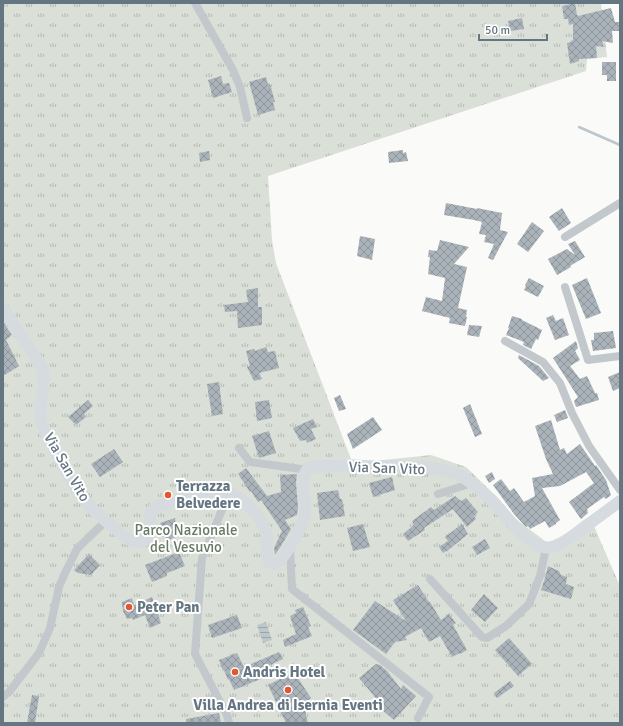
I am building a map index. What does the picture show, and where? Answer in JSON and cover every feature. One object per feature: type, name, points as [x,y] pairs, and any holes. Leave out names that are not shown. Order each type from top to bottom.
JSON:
[{"type":"street","points":[[194,3],[233,70],[240,87],[247,118]]},
{"type":"street","points":[[565,237],[620,203]]},
{"type":"street","points":[[564,287],[588,360],[620,356]]},
{"type":"street","name":"Via San Vito","points":[[3,308],[43,369],[45,383],[40,413],[41,421],[46,433],[71,479],[86,502],[124,536],[138,542],[144,541],[149,537],[151,531],[150,517],[155,507],[191,496],[216,492],[229,493]]},
{"type":"street","points":[[505,341],[543,362],[560,383],[572,413],[589,446],[620,490]]},
{"type":"street","points":[[239,448],[250,462],[308,470]]},
{"type":"street","name":"Via San Vito","points":[[308,470],[317,466],[395,466],[446,471],[472,483],[495,504],[519,531],[539,546],[546,548]]},
{"type":"street","points":[[229,723],[227,715],[195,654],[202,558],[229,493],[247,504],[264,526],[266,534],[266,552],[270,562],[277,563],[290,546],[303,522],[305,511],[304,475],[308,470]]},
{"type":"street","points":[[438,494],[472,483]]},
{"type":"street","points":[[430,579],[482,637],[487,638],[506,626],[529,604],[540,576],[546,548],[554,547],[567,540],[620,501]]},
{"type":"street","points":[[3,697],[9,692],[39,653],[50,628],[59,587],[64,573],[77,549],[106,521]]},
{"type":"street","points":[[290,546],[292,589],[429,697],[418,718]]},
{"type":"green space","name":"Parco Nazionale del Vesuvio","points":[[3,3],[601,3],[607,57],[587,59],[586,71],[268,176],[272,240],[276,263],[351,459],[374,461],[431,455],[466,467],[497,497],[516,519],[549,544],[593,524],[620,586],[620,723],[3,723]]},
{"type":"shaded area","points":[[266,622],[272,640],[263,643],[257,625]]},
{"type":"building","points":[[575,3],[578,16],[611,8],[615,22],[620,22],[620,31],[612,31],[613,43],[602,41],[604,47],[596,46],[597,58],[579,59],[579,61],[570,64],[567,43],[573,40],[573,24],[569,25],[568,19],[564,19],[562,6]]},
{"type":"building","points":[[522,18],[524,29],[510,31],[508,21]]},
{"type":"building","points":[[602,62],[616,62],[616,81],[607,81],[607,75],[602,75]]},
{"type":"building","points":[[221,76],[223,84],[229,83],[232,92],[213,98],[208,80]]},
{"type":"building","points":[[266,77],[268,85],[270,84],[275,102],[273,102],[275,110],[258,115],[249,82]]},
{"type":"building","points":[[403,150],[403,153],[406,152],[408,161],[389,163],[388,152]]},
{"type":"building","points":[[209,151],[210,160],[200,162],[199,153]]},
{"type":"building","points":[[446,203],[502,213],[500,230],[508,232],[493,260],[488,258],[494,244],[484,242],[486,235],[479,234],[482,222],[444,215]]},
{"type":"building","points":[[562,208],[571,223],[559,231],[549,217]]},
{"type":"building","points":[[532,222],[544,231],[528,252],[517,244]]},
{"type":"building","points":[[360,236],[375,239],[372,260],[357,256]]},
{"type":"building","points":[[440,240],[469,247],[454,264],[467,267],[458,308],[467,310],[465,326],[449,323],[450,318],[422,311],[426,297],[442,301],[445,278],[428,274],[430,257],[428,257],[429,250],[437,251]]},
{"type":"building","points":[[575,241],[585,257],[557,275],[548,259],[567,249],[575,255],[568,244]]},
{"type":"building","points":[[529,278],[544,286],[538,297],[524,290]]},
{"type":"building","points":[[587,278],[601,313],[586,319],[572,285]]},
{"type":"building","points":[[258,288],[258,307],[262,307],[262,325],[238,328],[237,311],[225,312],[224,305],[248,302],[246,290]]},
{"type":"building","points":[[553,315],[556,321],[563,318],[569,335],[555,340],[546,318]]},
{"type":"building","points":[[512,316],[522,319],[542,330],[538,340],[536,339],[531,349],[523,345],[524,342],[506,335]]},
{"type":"building","points":[[3,322],[12,335],[6,340],[19,366],[3,376]]},
{"type":"building","points":[[469,325],[482,326],[479,337],[467,335]]},
{"type":"building","points":[[613,331],[616,348],[593,351],[591,340],[594,340],[594,333]]},
{"type":"building","points":[[576,341],[578,348],[575,351],[580,360],[570,366],[580,379],[587,376],[595,393],[597,393],[599,400],[576,407],[574,401],[578,397],[553,358]]},
{"type":"building","points":[[266,347],[268,352],[275,351],[279,368],[259,373],[262,379],[254,381],[247,367],[250,366],[246,351],[254,349],[255,351]]},
{"type":"building","points":[[519,355],[539,366],[549,378],[543,381],[518,358]]},
{"type":"building","points":[[620,372],[620,388],[613,391],[608,377]]},
{"type":"building","points":[[219,382],[223,414],[212,416],[207,384]]},
{"type":"building","points":[[340,395],[346,409],[339,411],[334,398]]},
{"type":"building","points":[[88,400],[93,406],[84,414],[86,417],[76,425],[68,417]]},
{"type":"building","points":[[269,400],[272,418],[257,421],[255,402]]},
{"type":"building","points":[[470,404],[482,434],[475,437],[463,408]]},
{"type":"building","points":[[565,410],[568,418],[557,422],[554,415]]},
{"type":"building","points":[[373,417],[382,430],[353,449],[347,434]]},
{"type":"building","points":[[313,419],[317,427],[311,429],[316,439],[307,443],[306,440],[300,441],[293,428]]},
{"type":"building","points":[[551,420],[560,450],[564,448],[567,454],[580,444],[606,480],[611,495],[606,499],[604,497],[587,509],[588,513],[581,519],[569,502],[594,483],[586,472],[560,486],[542,488],[560,520],[549,528],[545,521],[530,529],[528,526],[526,527],[514,514],[493,485],[501,479],[510,491],[514,488],[524,502],[535,496],[532,478],[553,474],[546,459],[535,426]]},
{"type":"building","points":[[269,431],[276,453],[259,458],[252,436]]},
{"type":"building","points":[[114,449],[123,462],[100,477],[91,464]]},
{"type":"building","points":[[246,468],[267,496],[281,492],[280,475],[297,474],[297,515],[285,520],[291,529],[275,555],[274,548],[282,531],[261,500],[258,502],[238,474]]},
{"type":"building","points":[[492,472],[495,479],[489,483],[485,476]]},
{"type":"building","points":[[392,477],[395,490],[373,497],[369,483]]},
{"type":"building","points":[[338,490],[340,499],[342,499],[345,516],[320,520],[317,493]]},
{"type":"building","points":[[455,496],[461,501],[466,498],[478,512],[474,516],[476,519],[467,527],[453,509],[424,528],[425,530],[408,541],[403,534],[414,525],[412,521],[431,507],[434,510]]},
{"type":"building","points":[[175,518],[176,528],[179,535],[167,541],[160,523]]},
{"type":"building","points":[[363,524],[370,547],[353,551],[347,528]]},
{"type":"building","points":[[462,524],[468,534],[443,553],[439,547],[448,541],[445,537]]},
{"type":"building","points":[[485,539],[490,548],[477,555],[472,547]]},
{"type":"building","points":[[179,552],[185,566],[167,573],[167,576],[152,582],[145,565]]},
{"type":"building","points":[[89,554],[100,565],[91,575],[78,573],[74,570]]},
{"type":"building","points":[[548,566],[559,571],[561,575],[567,577],[566,584],[574,587],[571,599],[541,590]]},
{"type":"building","points":[[418,585],[441,620],[449,614],[456,623],[453,625],[467,650],[452,657],[440,636],[429,642],[421,628],[405,637],[407,640],[395,642],[386,654],[353,630],[375,601],[406,621],[393,600]]},
{"type":"building","points":[[484,594],[498,608],[485,622],[471,610]]},
{"type":"building","points":[[152,597],[161,623],[150,628],[145,615],[133,620],[132,618],[127,619],[123,611],[122,602],[132,598],[134,605]]},
{"type":"building","points":[[303,607],[311,626],[308,627],[312,636],[285,647],[283,640],[296,634],[290,616],[296,613],[295,610]]},
{"type":"building","points":[[237,615],[242,628],[212,638],[208,625]]},
{"type":"building","points":[[509,638],[532,664],[518,676],[495,650]]},
{"type":"building","name":"Andris Hotel","points":[[279,652],[283,659],[266,667],[270,675],[234,690],[224,670],[223,671],[219,660],[237,653],[244,667]]},
{"type":"building","points":[[376,664],[380,665],[387,671],[401,689],[403,685],[416,696],[394,720],[377,706],[380,703],[359,678]]},
{"type":"building","name":"Villa Andrea di Isernia Eventi","points":[[294,672],[311,698],[305,703],[308,723],[286,723],[268,685]]},
{"type":"building","points":[[510,681],[514,686],[497,698],[494,693]]},
{"type":"building","points":[[32,695],[39,696],[35,723],[27,723]]},
{"type":"building","points":[[219,713],[221,723],[186,723],[186,719]]},
{"type":"waterway","points":[[579,127],[620,145]]},
{"type":"place","name":"Terrazza Belvedere","points":[[168,495]]},
{"type":"place","name":"Peter Pan","points":[[129,607]]},
{"type":"place","name":"Andris Hotel","points":[[235,672]]},
{"type":"place","name":"Villa Andrea di Isernia Eventi","points":[[288,690]]}]
